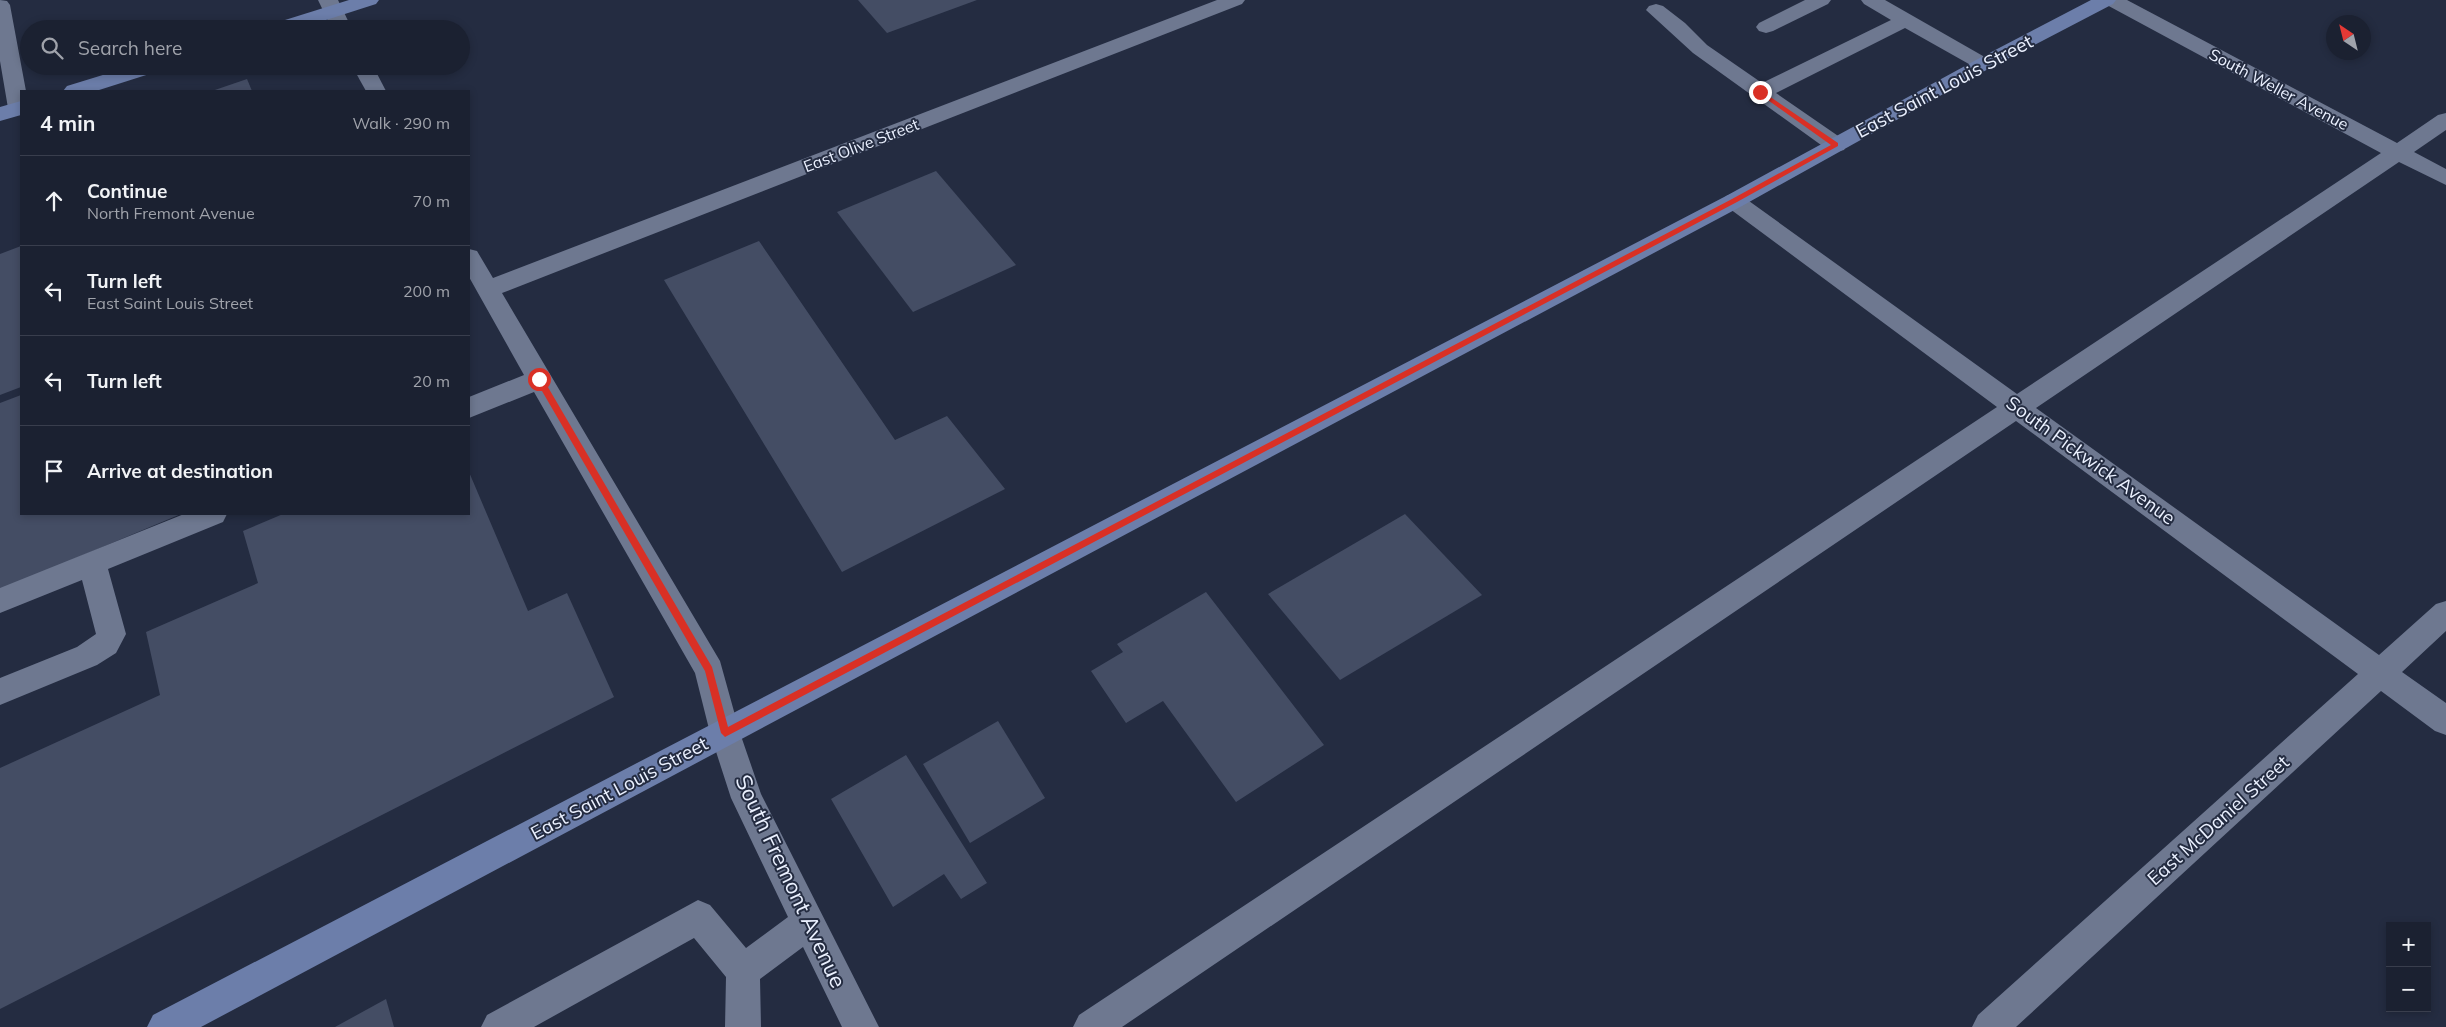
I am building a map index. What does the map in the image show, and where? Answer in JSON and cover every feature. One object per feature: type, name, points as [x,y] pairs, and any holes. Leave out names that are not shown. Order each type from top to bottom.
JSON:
[{"type":"main road","points":[[309,20],[369,0]]},
{"type":"main road","name":"East Saint Louis Street","points":[[165,1027],[1734,201],[1983,64],[2106,0]]},
{"type":"main road","points":[[77,90],[126,75]]},
{"type":"street","name":"East Olive Street","points":[[488,290],[1235,0]]},
{"type":"street","points":[[1766,27],[1821,0]]},
{"type":"street","points":[[1871,0],[1983,64]]},
{"type":"street","name":"South Weller Avenue","points":[[2112,0],[2446,178]]},
{"type":"street","points":[[0,5],[12,72],[13,110]]},
{"type":"street","points":[[1656,10],[1678,27],[1700,49],[1836,145]]},
{"type":"street","points":[[1760,92],[1906,20]]},
{"type":"street","points":[[12,72],[20,70]]},
{"type":"street","points":[[367,75],[375,90]]},
{"type":"street","points":[[1091,1027],[2446,120]]},
{"type":"street","name":"South Pickwick Avenue","points":[[1734,201],[2446,721]]},
{"type":"street","name":"South Fremont Avenue","points":[[470,259],[709,670],[725,733],[747,798],[861,1027]]},
{"type":"street","points":[[470,408],[539,379]]},
{"type":"street","points":[[0,601],[211,515]]},
{"type":"street","points":[[0,692],[87,656],[106,644],[111,634],[92,564]]},
{"type":"street","name":"East McDaniel Street","points":[[1990,1027],[2446,613]]},
{"type":"street","points":[[499,1027],[698,917],[743,971],[743,1027]]},
{"type":"street","points":[[743,971],[809,922]]},
{"type":"building","points":[[858,0],[977,0],[887,33]]},
{"type":"building","points":[[247,79],[252,90],[215,90]]},
{"type":"building","points":[[936,171],[1016,265],[913,312],[837,212]]},
{"type":"building","points":[[759,241],[895,440],[947,416],[1005,489],[842,572],[664,280]]},
{"type":"building","points":[[20,246],[20,387],[0,395],[0,254]]},
{"type":"building","points":[[20,395],[20,515],[179,515],[0,590],[0,403]]},
{"type":"building","points":[[470,474],[528,611],[567,593],[614,697],[0,1009],[0,768],[160,695],[146,632],[258,583],[243,531],[281,515],[470,515]]},
{"type":"building","points":[[1405,514],[1482,595],[1340,680],[1268,594]]},
{"type":"building","points":[[1206,592],[1324,745],[1236,802],[1163,701],[1126,723],[1091,671],[1123,652],[1117,644]]},
{"type":"building","points":[[998,721],[1045,798],[970,843],[923,764]]},
{"type":"building","points":[[906,755],[987,883],[961,899],[944,874],[893,907],[831,799]]},
{"type":"building","points":[[386,999],[394,1027],[335,1027]]},
{"type":"route","points":[[539,379],[709,670],[725,733],[1734,201],[1836,145],[1760,92]]}]
